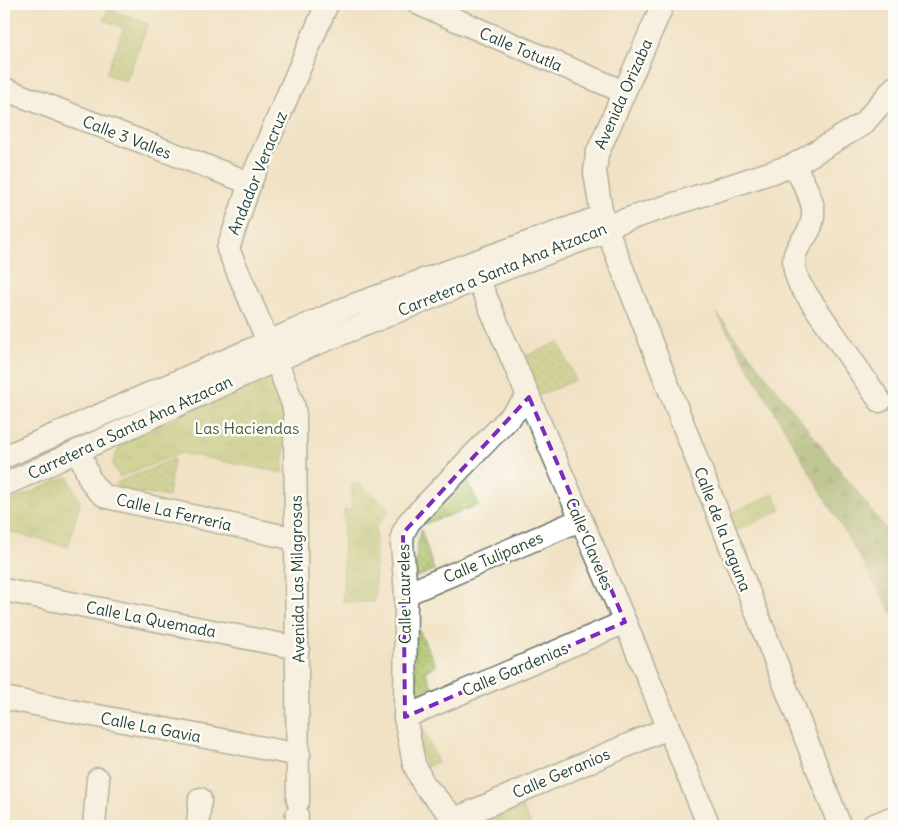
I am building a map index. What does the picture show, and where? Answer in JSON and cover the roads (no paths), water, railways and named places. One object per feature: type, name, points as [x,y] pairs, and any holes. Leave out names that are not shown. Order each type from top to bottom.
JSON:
[{"type":"street","name":"Andador Veracruz","points":[[272,352],[228,249],[250,184],[328,4]]},
{"type":"street","name":"Calle Totutla","points":[[419,4],[624,92]]},
{"type":"street","name":"Avenida Orizaba","points":[[608,223],[595,162],[663,4]]},
{"type":"street","name":"Carretera a Santa Ana Atzacan","points":[[4,456],[272,352],[474,270],[608,223],[794,165],[863,124],[894,88]]},
{"type":"street","name":"Calle 3 Valles","points":[[4,89],[250,184]]},
{"type":"street","points":[[794,165],[813,207],[813,218],[797,247],[793,270],[800,285],[880,401]]},
{"type":"street","name":"Calle de la Laguna","points":[[608,223],[840,826]]},
{"type":"street","name":"Calle Claveles","points":[[474,270],[625,622],[709,826]]},
{"type":"street","name":"Carretera a Santa Ana Atzacan","points":[[4,485],[80,451],[272,352]]},
{"type":"street","name":"Avenida Las Milagrosas","points":[[272,352],[293,404],[295,416],[299,755],[297,814]]},
{"type":"street","name":"Calle Laureles","points":[[454,823],[424,785],[414,764],[405,717],[406,594],[402,533],[409,522],[529,397]]},
{"type":"street","name":"Calle La Ferrería","points":[[80,451],[92,485],[98,492],[107,497],[295,539]]},
{"type":"street","name":"Calle Tulipanes","points":[[406,594],[580,520]]},
{"type":"street","name":"Calle La Quemada","points":[[4,590],[298,648]]},
{"type":"street","name":"Calle Gardenias","points":[[405,717],[625,622]]},
{"type":"street","name":"Calle La Gavia","points":[[4,698],[299,755]]},
{"type":"street","name":"Calle Geranios","points":[[454,823],[668,728]]},
{"type":"street","points":[[94,826],[98,779]]},
{"type":"street","points":[[198,826],[200,799]]},
{"type":"street","points":[[872,826],[894,817]]},
{"type":"park label","name":"Las Haciendas","points":[[247,428]]}]
